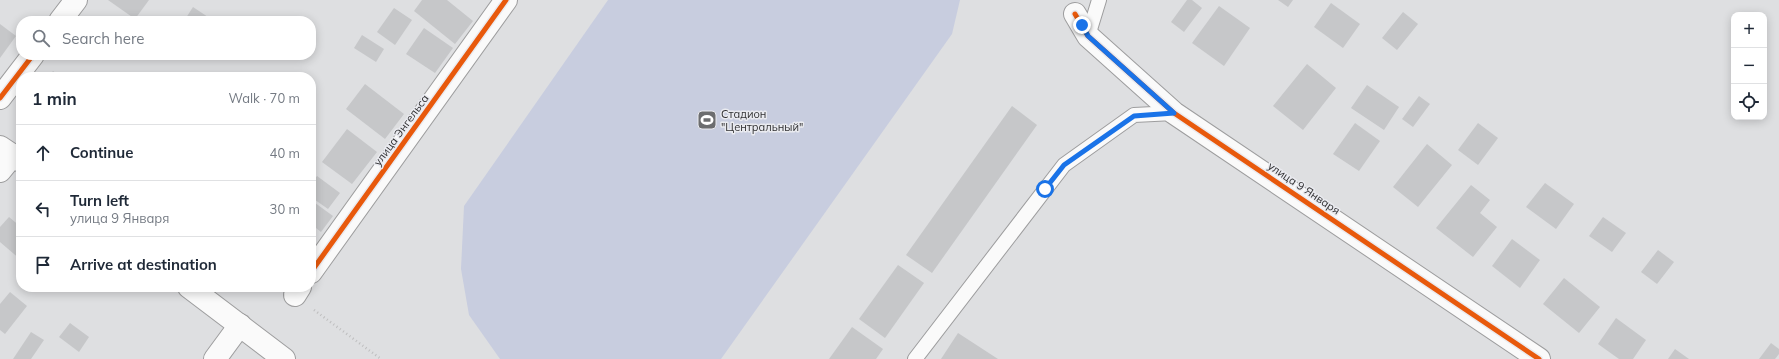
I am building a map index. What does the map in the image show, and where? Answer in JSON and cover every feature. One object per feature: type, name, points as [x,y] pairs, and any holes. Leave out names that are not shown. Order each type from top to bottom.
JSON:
[{"type":"street","points":[[64,16],[76,0]]},
{"type":"street","name":"улица Энгельса","points":[[316,265],[506,0]]},
{"type":"street","name":"улица 9 Января","points":[[1075,7],[1088,36],[1174,113],[1539,359]]},
{"type":"street","points":[[20,72],[29,60]]},
{"type":"street","points":[[0,98],[16,77]]},
{"type":"street","points":[[197,292],[284,359]]},
{"type":"street","points":[[215,359],[240,325]]},
{"type":"lane","points":[[1088,36],[1099,0]]},
{"type":"lane","points":[[915,359],[1064,165],[1134,116],[1174,113]]},
{"type":"path","points":[[299,292],[381,359]]},
{"type":"shaded area","name":"Стадион \"Центральный\"","points":[[608,0],[960,0],[952,34],[721,359],[500,359],[469,315],[461,269],[464,206]]},
{"type":"building","points":[[108,0],[149,0],[137,16],[131,16]]},
{"type":"building","points":[[422,0],[447,0],[473,21],[455,44],[414,11]]},
{"type":"building","points":[[1187,0],[1192,0],[1202,8],[1184,32],[1171,22]]},
{"type":"building","points":[[1278,0],[1293,0],[1288,7]]},
{"type":"building","points":[[1331,3],[1360,24],[1343,48],[1314,27]]},
{"type":"building","points":[[1219,6],[1250,28],[1224,66],[1192,43]]},
{"type":"building","points":[[193,7],[206,16],[187,16]]},
{"type":"building","points":[[394,8],[412,20],[395,45],[377,32]]},
{"type":"building","points":[[1403,12],[1418,24],[1397,50],[1382,38]]},
{"type":"building","points":[[0,24],[16,36],[0,58]]},
{"type":"building","points":[[424,28],[453,48],[435,73],[406,54]]},
{"type":"building","points":[[362,35],[384,49],[376,62],[354,48]]},
{"type":"building","points":[[1307,64],[1336,88],[1303,130],[1273,106]]},
{"type":"building","points":[[365,84],[404,114],[385,139],[346,109]]},
{"type":"building","points":[[1367,85],[1399,107],[1384,130],[1351,108]]},
{"type":"building","points":[[1419,96],[1430,104],[1413,127],[1402,119]]},
{"type":"building","points":[[1012,106],[1037,125],[932,273],[906,255]]},
{"type":"building","points":[[1355,123],[1380,141],[1359,171],[1333,154]]},
{"type":"building","points":[[1478,123],[1498,138],[1478,165],[1458,150]]},
{"type":"building","points":[[347,129],[377,152],[352,184],[322,162]]},
{"type":"building","points":[[1427,144],[1452,165],[1418,207],[1393,187]]},
{"type":"building","points":[[317,176],[340,193],[328,209],[316,201]]},
{"type":"building","points":[[1545,183],[1574,204],[1556,229],[1526,207]]},
{"type":"building","points":[[1471,185],[1490,200],[1480,213],[1497,227],[1473,257],[1436,228]]},
{"type":"building","points":[[316,204],[333,216],[321,232],[316,228]]},
{"type":"building","points":[[9,217],[16,223],[16,256],[0,242],[0,227]]},
{"type":"building","points":[[1603,217],[1626,233],[1612,252],[1589,236]]},
{"type":"building","points":[[1512,239],[1540,260],[1520,288],[1492,266]]},
{"type":"building","points":[[1658,250],[1674,262],[1657,284],[1641,272]]},
{"type":"building","points":[[898,265],[924,283],[885,338],[859,319]]},
{"type":"building","points":[[1564,278],[1600,307],[1579,333],[1543,304]]},
{"type":"building","points":[[10,292],[27,306],[5,334],[0,330],[0,304]]},
{"type":"building","points":[[1616,318],[1646,340],[1633,359],[1619,359],[1598,344]]},
{"type":"building","points":[[70,323],[89,337],[79,352],[59,337]]},
{"type":"building","points":[[852,327],[883,349],[876,359],[829,359]]},
{"type":"building","points":[[31,332],[44,340],[31,359],[13,359]]},
{"type":"building","points":[[958,333],[998,359],[941,359]]},
{"type":"building","points":[[1771,343],[1779,349],[1779,354],[1775,359],[1759,359]]},
{"type":"building","points":[[1675,349],[1689,359],[1668,359]]},
{"type":"cycle path","points":[[316,265],[506,0]]},
{"type":"cycle path","points":[[1075,14],[1088,36],[1174,113],[1539,359]]},
{"type":"cycle path","points":[[20,72],[29,60]]},
{"type":"cycle path","points":[[0,98],[16,77]]},
{"type":"place","name":"Стадион \"Центральный\"","points":[[707,120]]},
{"type":"route","points":[[1045,189],[1064,165],[1134,116],[1174,113],[1088,36],[1082,25]]}]
